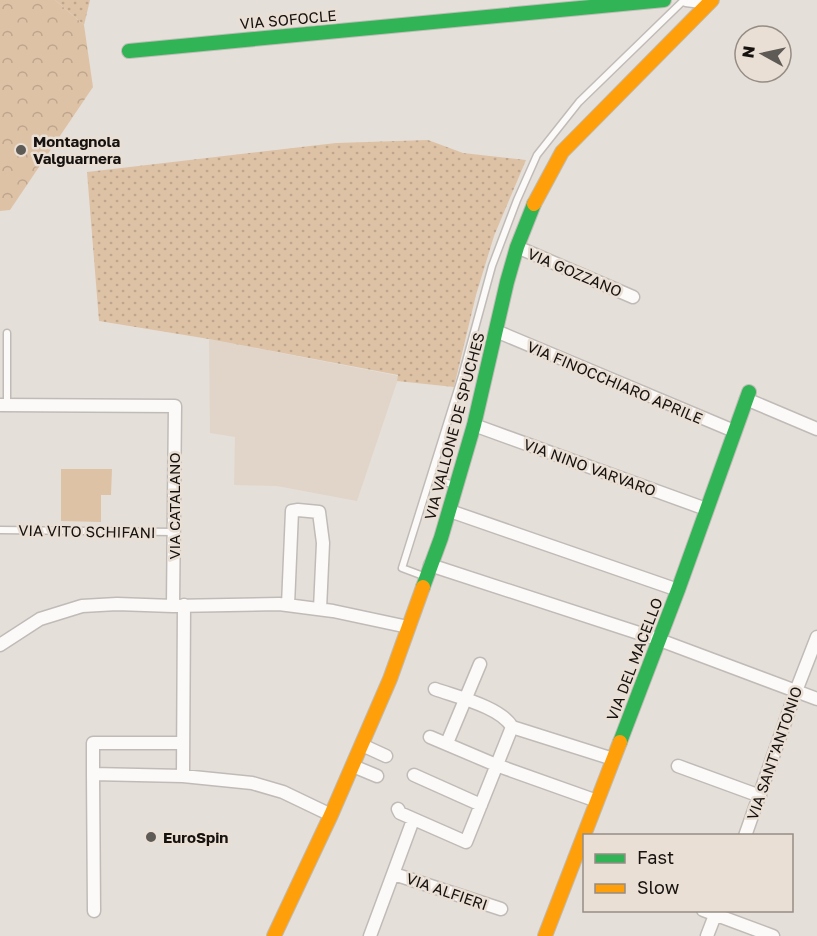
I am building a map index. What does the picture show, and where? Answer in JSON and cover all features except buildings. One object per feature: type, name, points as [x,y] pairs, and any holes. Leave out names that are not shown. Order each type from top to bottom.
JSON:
[{"type":"street","name":"VIA SOFOCLE","points":[[129,51],[664,0]]},
{"type":"street","points":[[685,0],[710,2]]},
{"type":"street","name":"VIA VALLONE DE SPUCHES","points":[[274,936],[331,815],[390,679],[450,511],[474,424],[517,247],[537,196],[562,152],[710,2]]},
{"type":"street","name":"VIA GOZZANO","points":[[517,247],[633,297]]},
{"type":"street","name":"VIA FINOCCHIARO APRILE","points":[[496,331],[734,431]]},
{"type":"street","points":[[748,396],[817,429]]},
{"type":"street","name":"VIA DEL MACELLO","points":[[584,834],[657,639],[678,590],[748,396]]},
{"type":"street","name":"VIA CATALANO","points":[[3,405],[175,406],[175,532],[183,776]]},
{"type":"street","name":"VIA NINO VARVARO","points":[[474,424],[706,509]]},
{"type":"street","points":[[288,605],[292,512],[298,510],[320,512],[322,523],[320,609]]},
{"type":"street","points":[[450,511],[678,590]]},
{"type":"street","points":[[428,571],[657,639],[817,699]]},
{"type":"street","points":[[0,645],[40,619],[82,606],[117,604],[288,605],[320,609],[408,627]]},
{"type":"street","name":"VIA SANT'ANTONIO","points":[[746,834],[817,637]]},
{"type":"street","points":[[447,743],[480,664]]},
{"type":"street","points":[[435,689],[498,712],[508,719],[512,727],[613,759]]},
{"type":"street","points":[[398,809],[400,813],[413,820],[466,842],[512,727]]},
{"type":"street","points":[[430,737],[496,765],[597,801]]},
{"type":"street","points":[[94,911],[93,743],[183,743]]},
{"type":"street","points":[[362,745],[386,756]]},
{"type":"street","points":[[353,766],[377,776]]},
{"type":"street","points":[[678,766],[760,796]]},
{"type":"street","points":[[93,774],[183,776],[252,783],[283,792],[331,815]]},
{"type":"street","points":[[414,775],[481,805]]},
{"type":"street","points":[[370,936],[413,820]]},
{"type":"street","name":"VIA DEL MACELLO","points":[[545,936],[583,837]]},
{"type":"street","name":"VIA ALFIERI","points":[[394,874],[501,909]]},
{"type":"street","points":[[707,936],[711,912],[773,936]]},
{"type":"lane","points":[[428,571],[402,568],[432,478],[492,266],[537,154],[579,102],[685,0]]},
{"type":"lane","points":[[3,405],[7,333]]},
{"type":"lane","points":[[432,478],[457,486]]},
{"type":"lane","name":"VIA VITO SCHIFANI","points":[[0,530],[175,532]]},
{"type":"shaded area","points":[[209,339],[399,376],[357,501],[277,486],[234,485],[235,437],[210,433]]},
{"type":"green space","points":[[0,0],[55,0],[84,25],[93,87],[10,210],[0,211]]},
{"type":"green space","points":[[55,0],[90,0],[84,25]]},
{"type":"green space","points":[[428,140],[463,153],[526,160],[494,236],[476,295],[454,387],[397,381],[398,375],[209,339],[99,321],[87,172],[336,143]]},
{"type":"green space","points":[[61,469],[112,469],[111,495],[101,495],[101,522],[61,521]]},
{"type":"traffic: fast","points":[[129,51],[664,0]]},
{"type":"traffic: fast","points":[[423,587],[441,538],[474,425],[517,247],[534,204]]},
{"type":"traffic: fast","points":[[620,742],[678,590],[749,392]]},
{"type":"traffic: slow","points":[[534,204],[562,152],[712,0]]},
{"type":"traffic: slow","points":[[274,936],[331,815],[390,679],[423,587]]},
{"type":"traffic: slow","points":[[584,834],[620,742]]},
{"type":"traffic: slow","points":[[545,936],[583,838]]},
{"type":"place","name":"Montagnola Valguarnera","points":[[21,150]]},
{"type":"place","name":"EuroSpin","points":[[151,837]]}]
